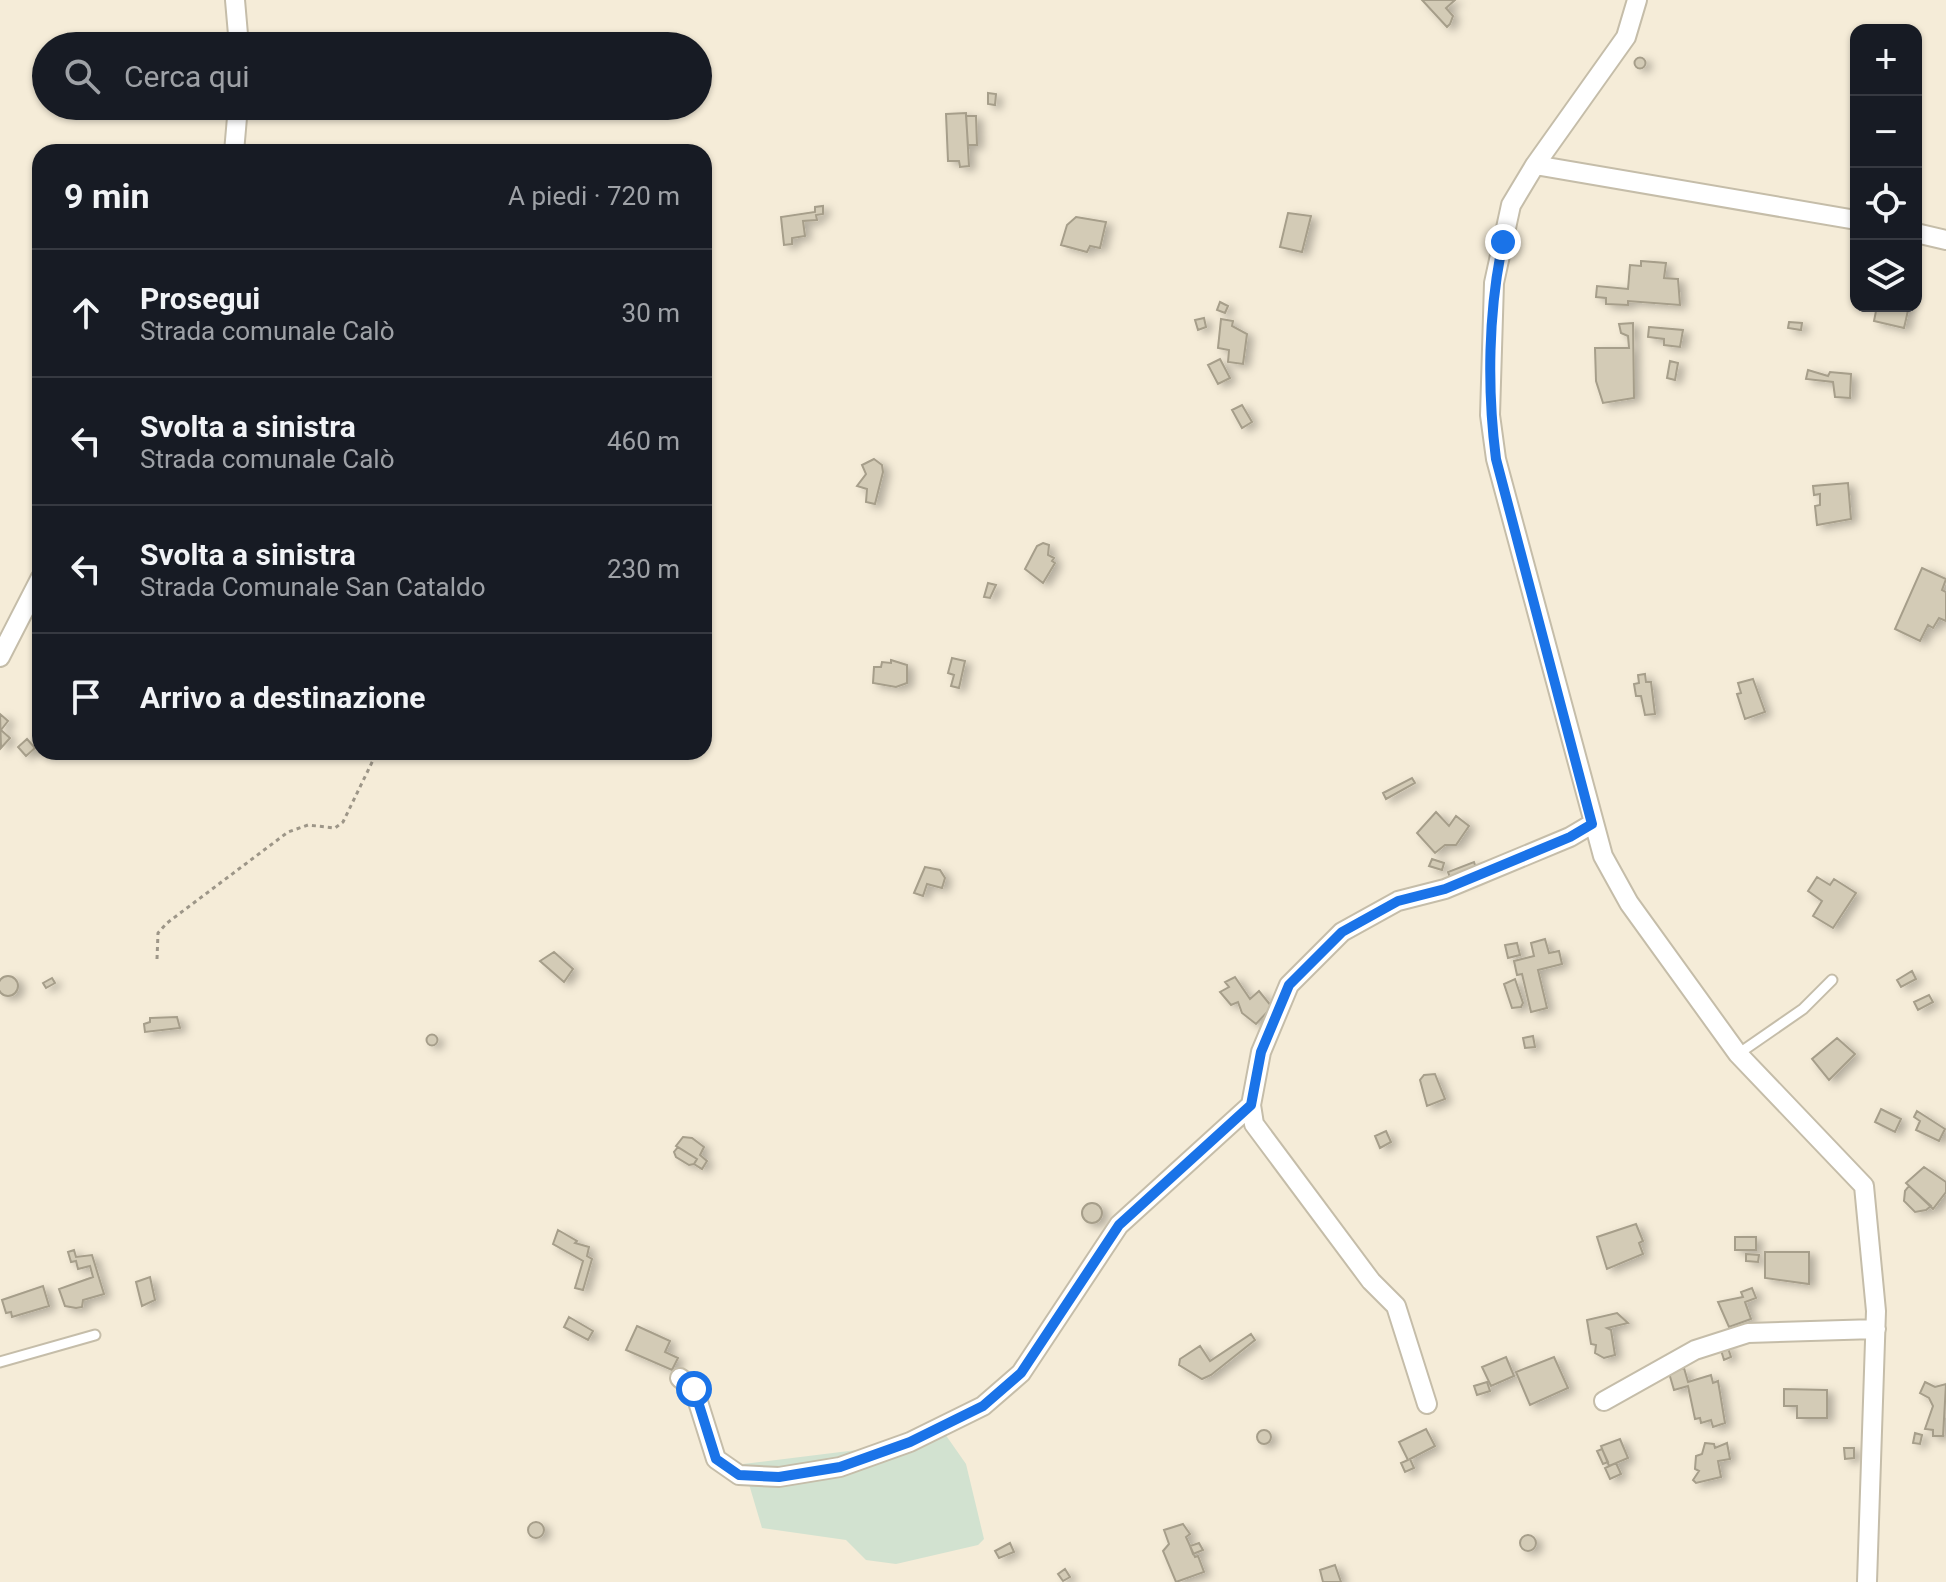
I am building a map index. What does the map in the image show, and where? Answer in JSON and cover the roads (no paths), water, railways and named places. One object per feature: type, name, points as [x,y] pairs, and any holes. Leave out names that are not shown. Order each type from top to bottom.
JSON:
[{"type":"street","points":[[235,0],[238,32]]},
{"type":"street","points":[[1637,0],[1626,37],[1535,165],[1511,205],[1494,283],[1490,415],[1496,459],[1603,856],[1629,903],[1738,1054],[1864,1186],[1876,1329],[1867,1582]]},
{"type":"street","points":[[235,144],[237,120]]},
{"type":"street","points":[[1535,165],[1850,219]]},
{"type":"street","points":[[1922,234],[1946,240]]},
{"type":"street","points":[[0,657],[32,595]]},
{"type":"street","points":[[1427,1404],[1396,1306],[1371,1281],[1254,1124],[1251,1105],[1261,1052],[1289,985],[1342,932],[1398,901],[1445,889],[1570,837],[1592,824]]},
{"type":"street","points":[[680,1378],[694,1389],[716,1459],[739,1475],[779,1477],[840,1467],[910,1442],[983,1406],[1021,1373],[1119,1225],[1251,1105]]},
{"type":"street","points":[[1604,1401],[1695,1350],[1748,1333],[1876,1329]]},
{"type":"lane","points":[[1738,1054],[1803,1009],[1832,980]]},
{"type":"lane","points":[[0,1362],[95,1335]]}]
